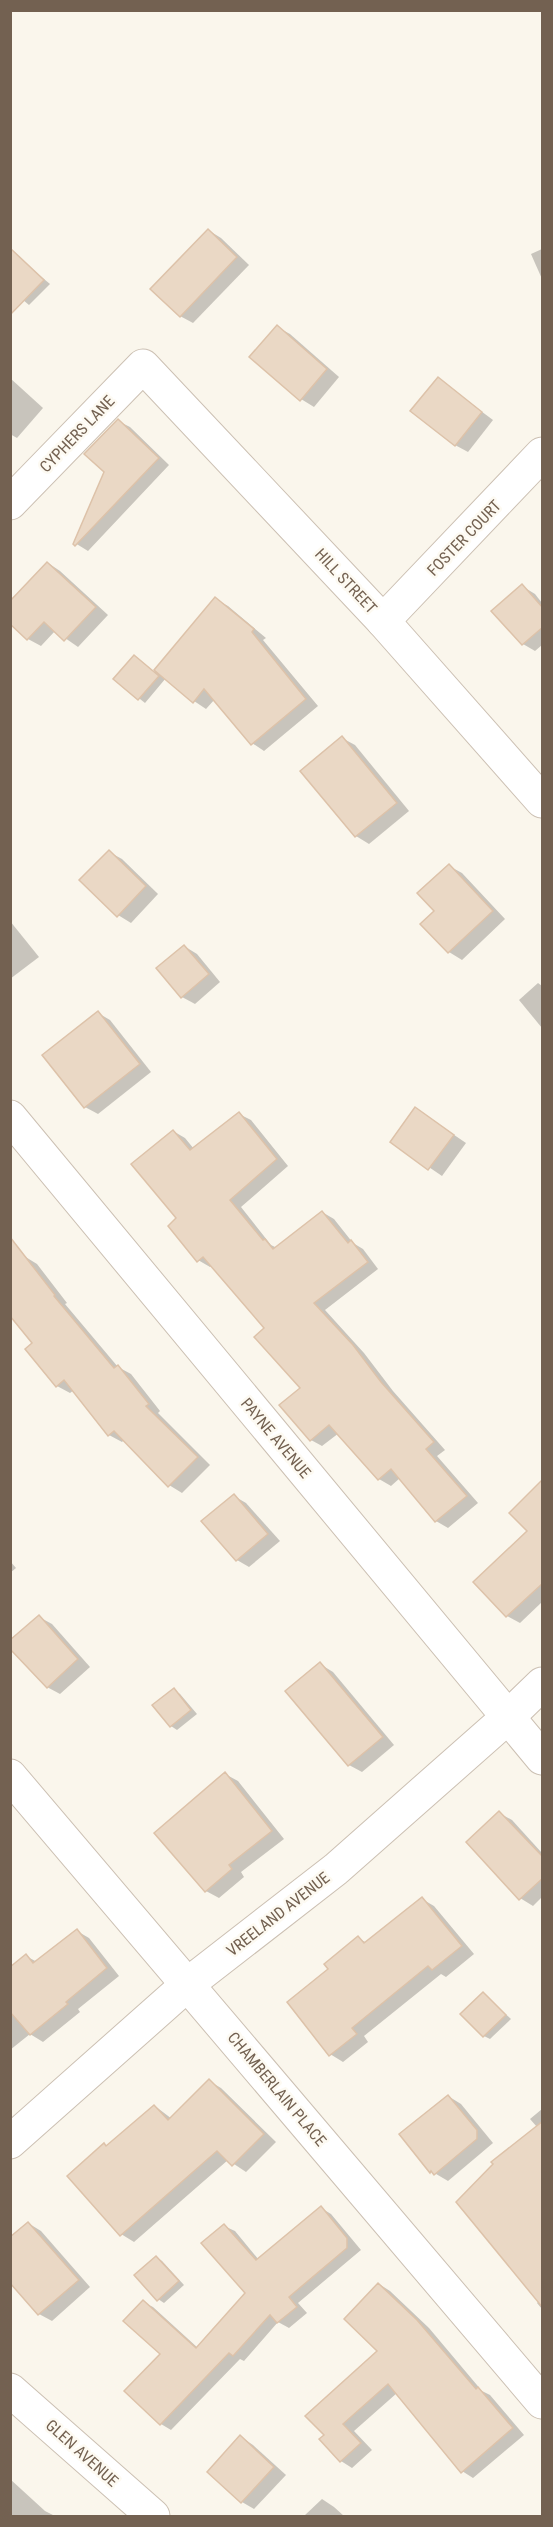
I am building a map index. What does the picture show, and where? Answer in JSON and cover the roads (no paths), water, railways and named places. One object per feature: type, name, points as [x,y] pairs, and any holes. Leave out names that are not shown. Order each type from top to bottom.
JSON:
[{"type":"street","name":"CYPHERS LANE","points":[[10,503],[143,366]]},
{"type":"street","name":"HILL STREET","points":[[143,366],[383,621],[543,801]]},
{"type":"street","name":"FOSTER COURT","points":[[383,621],[543,454]]},
{"type":"street","name":"PAYNE AVENUE","points":[[10,1117],[543,1758]]},
{"type":"street","name":"VREELAND AVENUE","points":[[10,2142],[188,1984],[336,1869],[508,1718],[543,1684]]},
{"type":"street","name":"CHAMBERLAIN PLACE","points":[[10,1776],[543,2402]]},
{"type":"street","name":"GLEN AVENUE","points":[[10,2390],[153,2517]]}]
